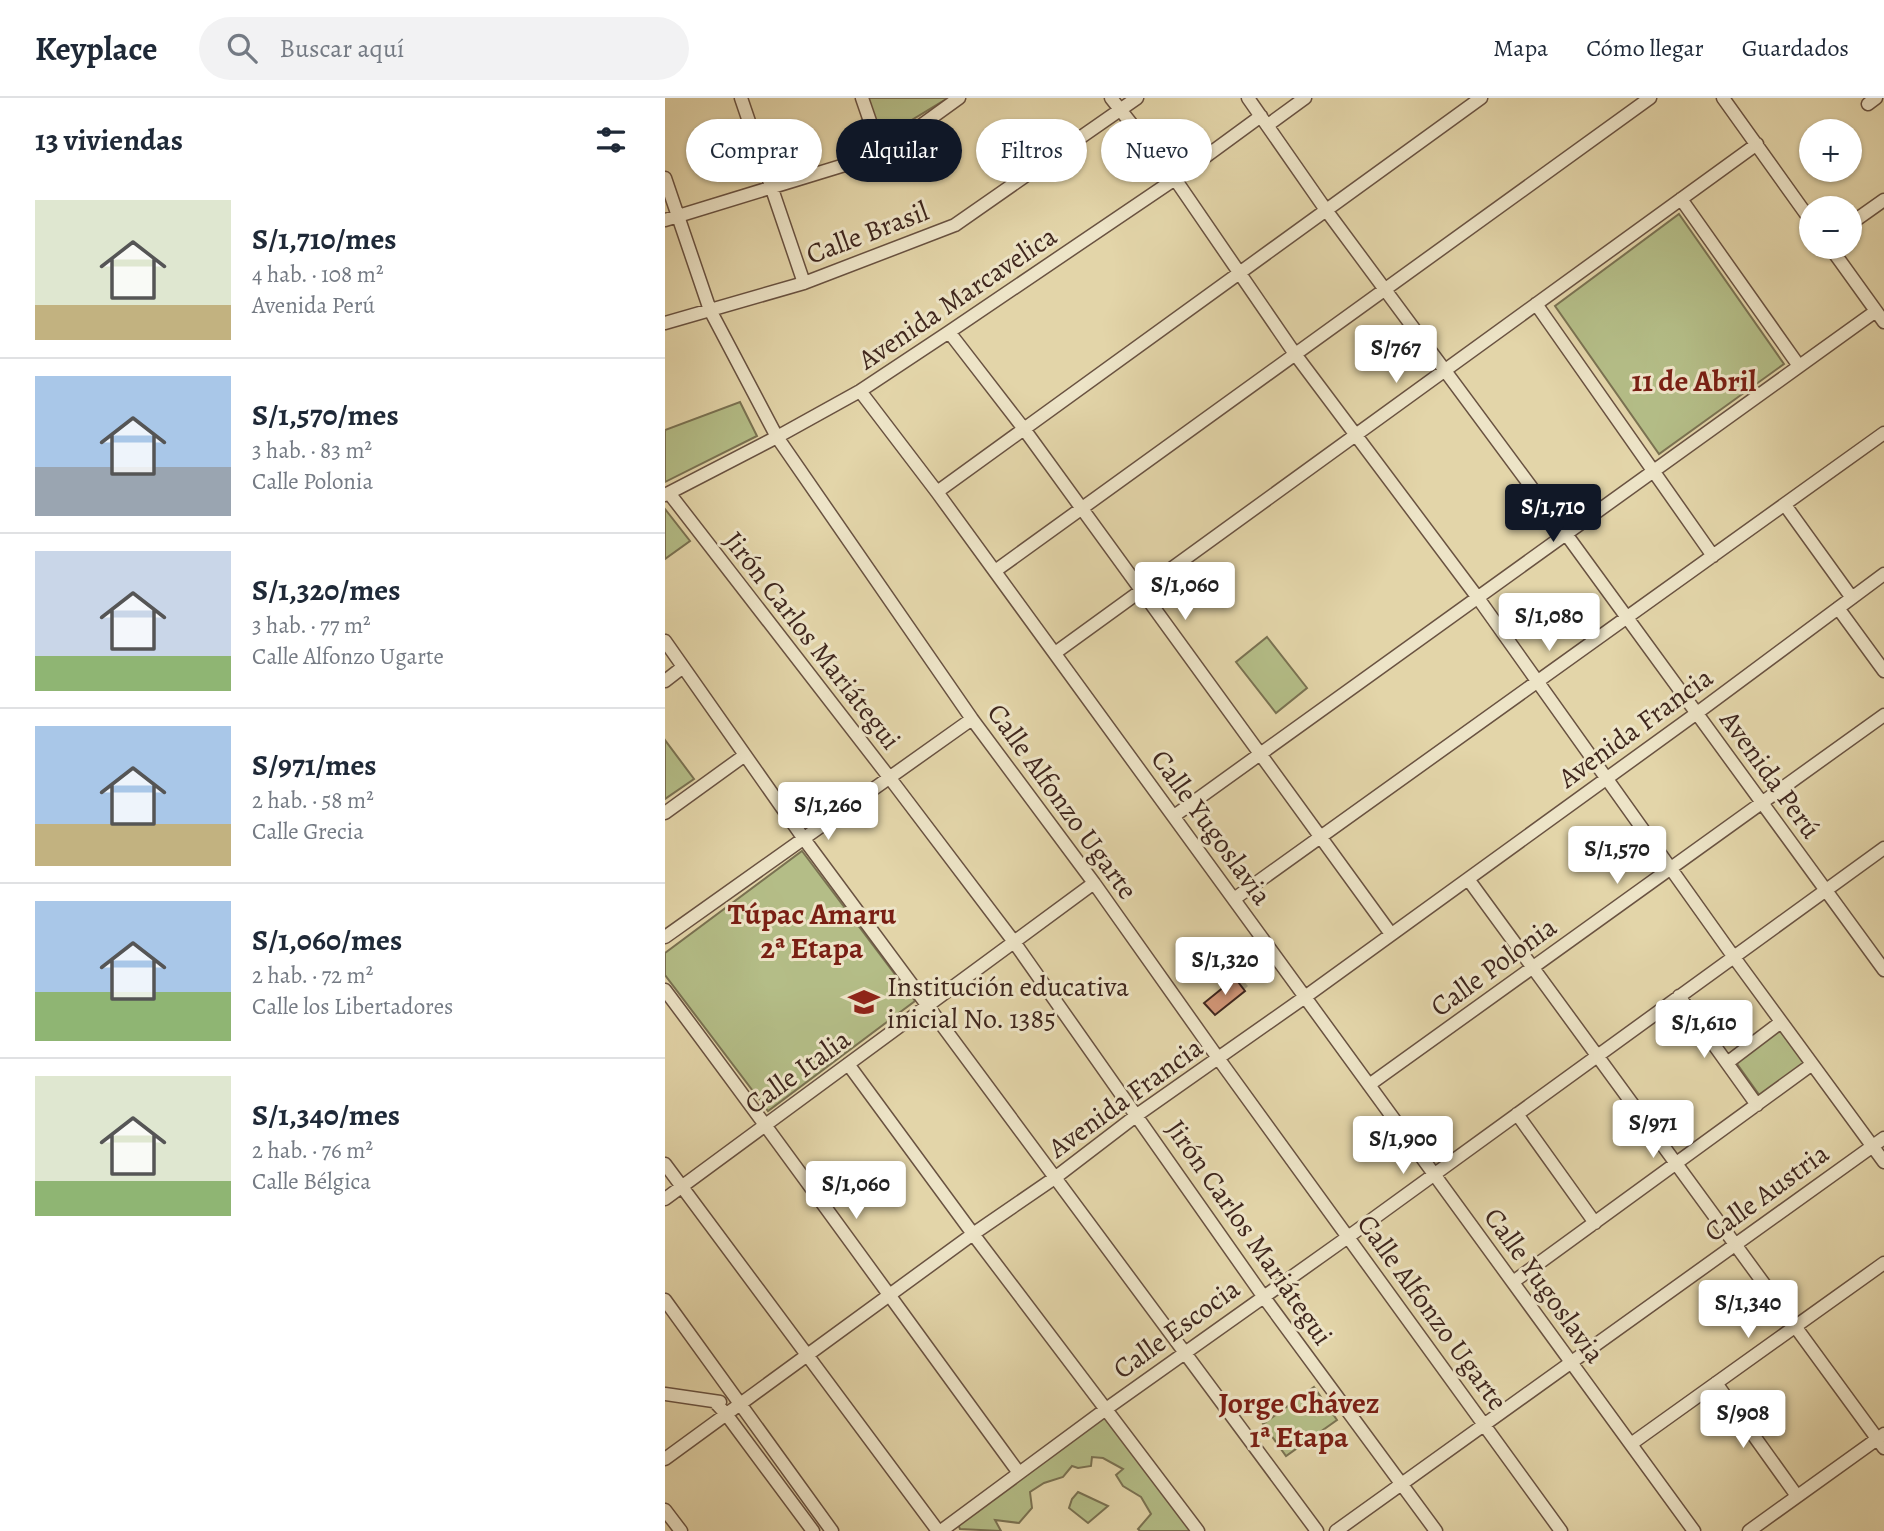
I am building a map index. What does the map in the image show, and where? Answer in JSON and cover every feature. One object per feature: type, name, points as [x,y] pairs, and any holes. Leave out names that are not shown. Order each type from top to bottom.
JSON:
[{"type":"street","points":[[741,98],[804,283]]},
{"type":"street","points":[[862,98],[869,119]]},
{"type":"street","points":[[929,119],[959,98]]},
{"type":"street","points":[[1111,98],[1127,119]]},
{"type":"street","name":"Calle Brasil","points":[[665,323],[804,283],[955,225],[1137,98]]},
{"type":"street","name":"Avenida Marcavelica","points":[[1212,149],[1258,112],[1267,98]]},
{"type":"street","name":"Avenida Marcavelica","points":[[1258,112],[1305,98]]},
{"type":"street","points":[[937,492],[1481,98]]},
{"type":"street","points":[[995,570],[1650,98]]},
{"type":"street","points":[[1723,98],[1799,203]]},
{"type":"street","name":"Avenida Perú","points":[[1258,112],[1384,290],[1884,970]]},
{"type":"street","points":[[1055,653],[1757,144]]},
{"type":"street","points":[[671,219],[836,168]]},
{"type":"street","name":"Calle Alfonzo Ugarte","points":[[665,178],[671,219],[710,310],[776,437],[972,719],[1094,883],[1562,1531]]},
{"type":"street","name":"Avenida Marcavelica","points":[[667,494],[860,391],[1171,182]]},
{"type":"street","points":[[1177,182],[1295,354],[1478,598],[1780,1022],[1884,1162]]},
{"type":"street","points":[[1681,199],[1799,366]]},
{"type":"street","points":[[1862,216],[1884,200]]},
{"type":"street","points":[[1839,259],[1884,322]]},
{"type":"street","points":[[1536,304],[1713,556]]},
{"type":"street","points":[[1174,816],[1876,311]]},
{"type":"street","points":[[949,332],[1024,429],[1391,934]]},
{"type":"street","name":"Calle Yugoslavia","points":[[860,391],[995,570],[1694,1531]]},
{"type":"street","points":[[1234,899],[1884,433]]},
{"type":"street","name":"Jirón Carlos Mariátegui","points":[[667,494],[1014,942],[1263,1296],[1436,1531]]},
{"type":"street","points":[[1785,505],[1852,598]]},
{"type":"street","name":"Avenida Francia","points":[[665,1459],[973,1234],[1056,1177],[1137,1115],[1305,997],[1697,713],[1884,574]]},
{"type":"street","points":[[1839,608],[1884,671]]},
{"type":"street","points":[[665,641],[804,839],[1317,1531]]},
{"type":"street","points":[[665,681],[683,667]]},
{"type":"street","name":"Calle Polonia","points":[[1369,1085],[1884,715]]},
{"type":"street","points":[[665,937],[972,719]]},
{"type":"street","points":[[665,813],[745,755]]},
{"type":"street","name":"Calle Escocia","points":[[939,1531],[1884,848]]},
{"type":"street","points":[[1468,879],[1795,1327],[1882,1440],[1749,1531]]},
{"type":"street","name":"Calle Italia","points":[[665,1199],[1094,883]]},
{"type":"street","points":[[665,990],[766,1124],[1019,1473]]},
{"type":"street","points":[[1679,996],[1757,1105]]},
{"type":"street","points":[[1727,1063],[1780,1022]]},
{"type":"street","points":[[848,1064],[1198,1531]]},
{"type":"street","points":[[1513,1282],[1811,1065]]},
{"type":"street","points":[[1517,1114],[1595,1223]]},
{"type":"street","name":"Calle Austria","points":[[1336,1531],[1884,1138]]},
{"type":"street","points":[[665,1164],[939,1531]]},
{"type":"street","points":[[1631,1444],[1882,1268]]},
{"type":"street","points":[[665,1300],[832,1531]]},
{"type":"street","points":[[1716,1383],[1797,1496]]},
{"type":"street","points":[[665,1394],[740,1404]]},
{"type":"street","points":[[715,1402],[813,1531]]},
{"type":"street","points":[[665,1510],[681,1531]]},
{"type":"green space","points":[[865,98],[948,98],[913,119],[874,119]]},
{"type":"green space","points":[[1679,214],[1784,364],[1659,454],[1555,306]]},
{"type":"green space","points":[[740,402],[757,436],[665,482],[665,430]]},
{"type":"green space","points":[[665,509],[690,541],[665,559]]},
{"type":"green space","points":[[1267,637],[1307,688],[1276,713],[1236,662]]},
{"type":"green space","points":[[665,740],[694,779],[665,799]]},
{"type":"green space","points":[[802,851],[915,1001],[768,1111],[665,975],[665,953]]},
{"type":"green space","points":[[1778,1028],[1805,1063],[1760,1096],[1735,1061]]},
{"type":"green space","points":[[1314,1387],[1337,1420],[1286,1456],[1263,1424]]},
{"type":"green space","points":[[1106,1409],[1198,1531],[1140,1531],[1138,1529],[1151,1514],[1141,1497],[1123,1486],[1116,1475],[1123,1469],[1103,1458],[1092,1457],[1091,1466],[1072,1466],[1063,1477],[1044,1483],[1030,1492],[1032,1508],[1019,1523],[995,1520],[1001,1531],[960,1529],[957,1522]]},
{"type":"green space","points":[[1078,1492],[1108,1506],[1088,1523],[1069,1508]]},
{"type":"building","points":[[1235,978],[1245,991],[1215,1015],[1204,1003]]},
{"type":"place","name":"Institución educativa inicial No. 1385","points":[[864,1002]]},
{"type":"district","name":"11 de Abril","points":[[1694,381]]},
{"type":"district","name":"Túpac Amaru 2ª Etapa","points":[[812,931]]},
{"type":"district","name":"Jorge Chávez 1ª Etapa","points":[[1299,1420]]}]
